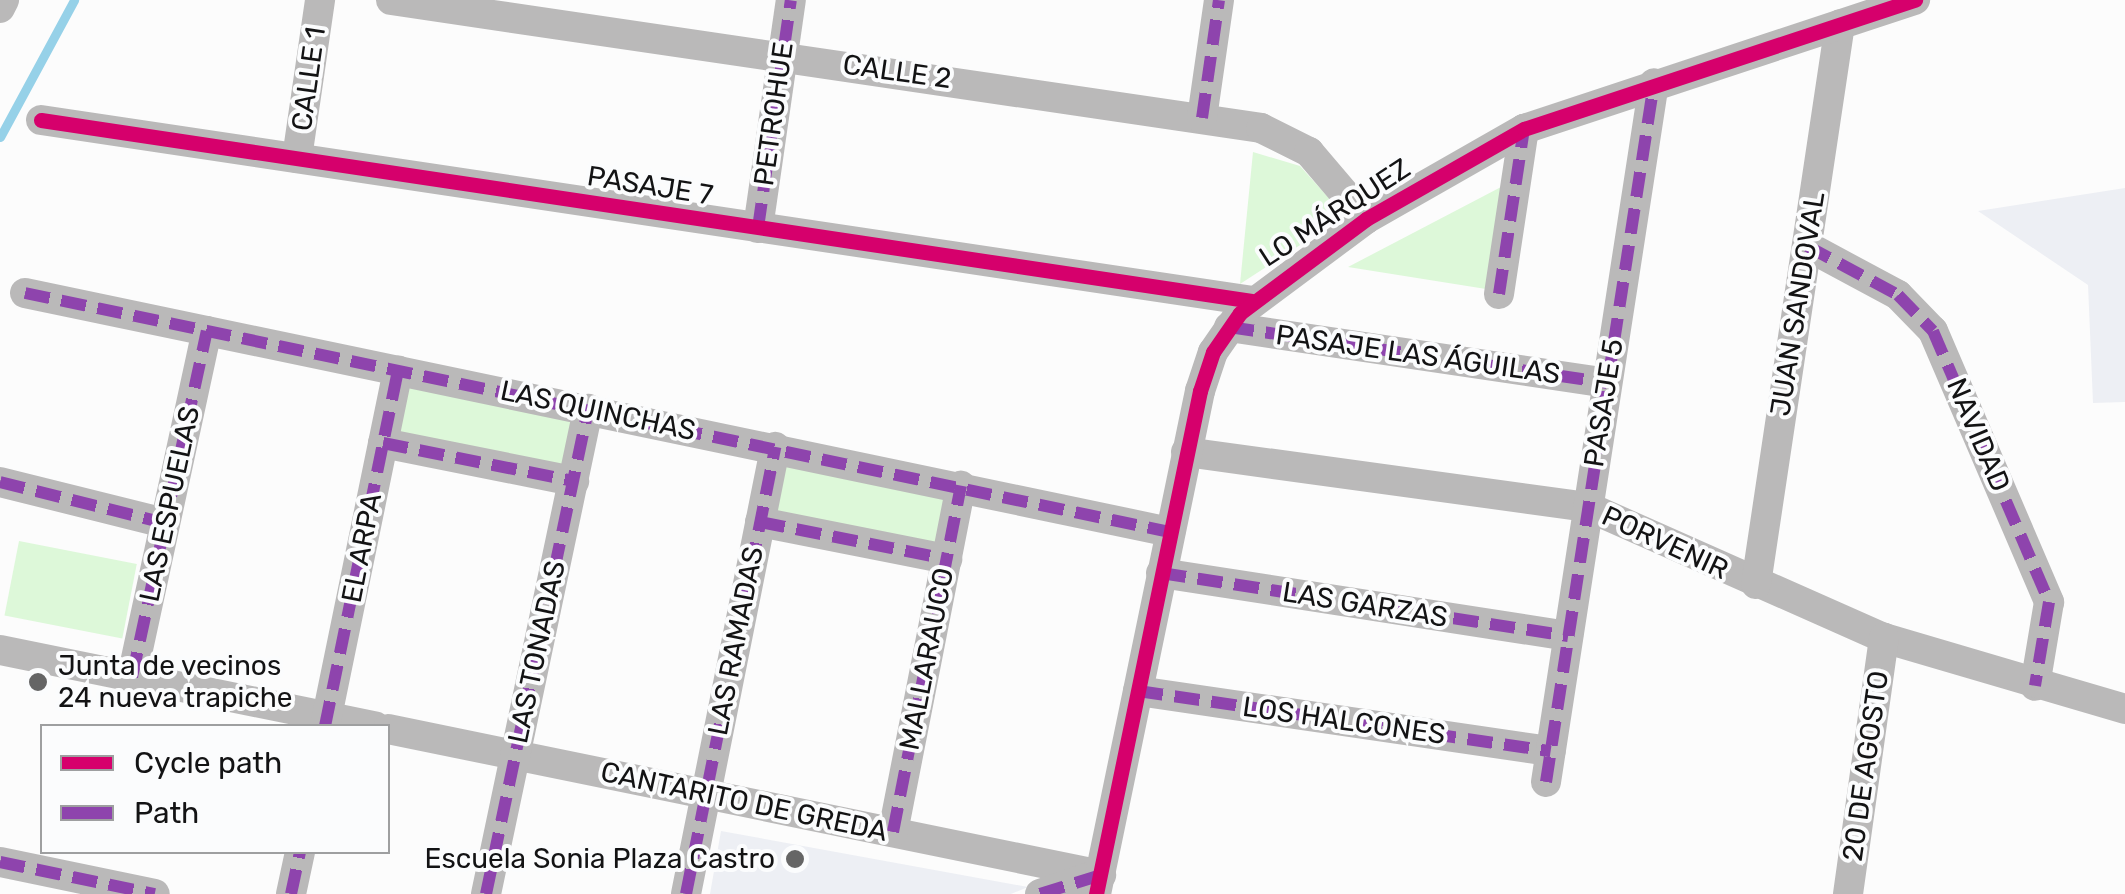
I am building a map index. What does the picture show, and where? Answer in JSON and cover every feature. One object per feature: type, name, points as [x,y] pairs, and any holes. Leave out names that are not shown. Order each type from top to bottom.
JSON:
[{"type":"street","points":[[0,8],[4,0]]},
{"type":"street","name":"CALLE 1","points":[[297,158],[320,0]]},
{"type":"street","name":"CALLE 2","points":[[391,0],[1202,118],[1294,142],[1366,220]]},
{"type":"street","name":"PETROHUE","points":[[758,228],[791,0]]},
{"type":"street","points":[[1202,118],[1220,0]]},
{"type":"street","name":"LO MÁRQUEZ","points":[[1098,884],[1200,391],[1228,327],[1252,301],[1366,220],[1524,129],[1915,0]]},
{"type":"street","name":"JUAN SANDOVAL","points":[[1756,584],[1840,24]]},
{"type":"street","name":"PASAJE 5","points":[[1546,782],[1654,83]]},
{"type":"street","name":"PASAJE 7","points":[[41,120],[1252,301]]},
{"type":"street","points":[[1499,294],[1524,129]]},
{"type":"street","name":"NAVIDAD","points":[[1807,246],[1898,295],[1933,331],[2049,602],[2036,686]]},
{"type":"street","name":"LAS QUINCHAS","points":[[26,293],[1170,532]]},
{"type":"street","name":"PASAJE LAS ÁGUILAS","points":[[1228,327],[1608,383]]},
{"type":"street","name":"LAS ESPUELAS","points":[[132,677],[208,330]]},
{"type":"street","name":"EL ARPA","points":[[326,722],[398,370]]},
{"type":"street","name":"LAS TONADAS","points":[[486,894],[588,409]]},
{"type":"street","points":[[383,443],[574,481]]},
{"type":"street","name":"LAS RAMADAS","points":[[686,894],[775,447]]},
{"type":"street","name":"PORVENIR","points":[[1186,452],[1588,508],[1884,638],[2036,686],[2125,709]]},
{"type":"street","points":[[0,482],[166,523]]},
{"type":"street","name":"MALLARAUCO","points":[[893,832],[961,486]]},
{"type":"street","points":[[760,522],[947,559]]},
{"type":"street","name":"LAS GARZAS","points":[[1161,573],[1568,636]]},
{"type":"street","name":"20 DE AGOSTO","points":[[1848,894],[1884,638]]},
{"type":"street","points":[[0,650],[326,722]]},
{"type":"street","name":"LOS HALCONES","points":[[1138,690],[1551,751]]},
{"type":"street","name":"CANTARITO DE GREDA","points":[[390,729],[893,832],[1098,884]]},
{"type":"street","points":[[291,894],[300,854]]},
{"type":"street","points":[[0,862],[155,894]]},
{"type":"street","points":[[1040,894],[1098,884]]},
{"type":"shaded area","points":[[2125,188],[2125,402],[2093,403],[2088,285],[1978,211]]},
{"type":"shaded area","name":"Escuela Sonia Plaza Castro","points":[[721,831],[1028,887],[1011,894],[710,894]]},
{"type":"green space","points":[[1253,152],[1300,166],[1345,216],[1240,284]]},
{"type":"green space","points":[[1501,187],[1486,289],[1348,267]]},
{"type":"green space","points":[[406,382],[577,418],[566,473],[394,437]]},
{"type":"green space","points":[[786,461],[950,493],[939,547],[776,515]]},
{"type":"green space","points":[[19,541],[137,564],[122,639],[4,616]]},
{"type":"waterway","points":[[0,137],[74,0]]},
{"type":"marked path","points":[[758,228],[791,0]]},
{"type":"marked path","points":[[1202,118],[1219,0]]},
{"type":"marked path","points":[[1546,782],[1654,83]]},
{"type":"marked path","points":[[1499,294],[1524,129]]},
{"type":"marked path","points":[[1807,246],[1898,295],[1933,331],[2049,602],[2035,686]]},
{"type":"marked path","points":[[25,293],[1170,532]]},
{"type":"marked path","points":[[1229,327],[1607,383]]},
{"type":"marked path","points":[[132,677],[207,331]]},
{"type":"marked path","points":[[325,724],[398,370]]},
{"type":"marked path","points":[[486,894],[588,409]]},
{"type":"marked path","points":[[383,443],[574,481]]},
{"type":"marked path","points":[[686,894],[775,447]]},
{"type":"marked path","points":[[0,482],[165,523]]},
{"type":"marked path","points":[[893,832],[961,486]]},
{"type":"marked path","points":[[760,522],[947,559]]},
{"type":"marked path","points":[[1161,573],[1568,636]]},
{"type":"marked path","points":[[1138,691],[1551,751]]},
{"type":"marked path","points":[[291,894],[300,854]]},
{"type":"marked path","points":[[0,862],[155,894]]},
{"type":"marked path","points":[[1040,894],[1101,875]]},
{"type":"cycle path","points":[[1096,894],[1200,391],[1213,352],[1240,313],[1366,219],[1524,129],[1915,0]]},
{"type":"cycle path","points":[[41,120],[1252,301]]},
{"type":"place","name":"Junta de vecinos 24 nueva trapiche","points":[[38,682]]},
{"type":"place","name":"Escuela Sonia Plaza Castro","points":[[795,859]]}]
